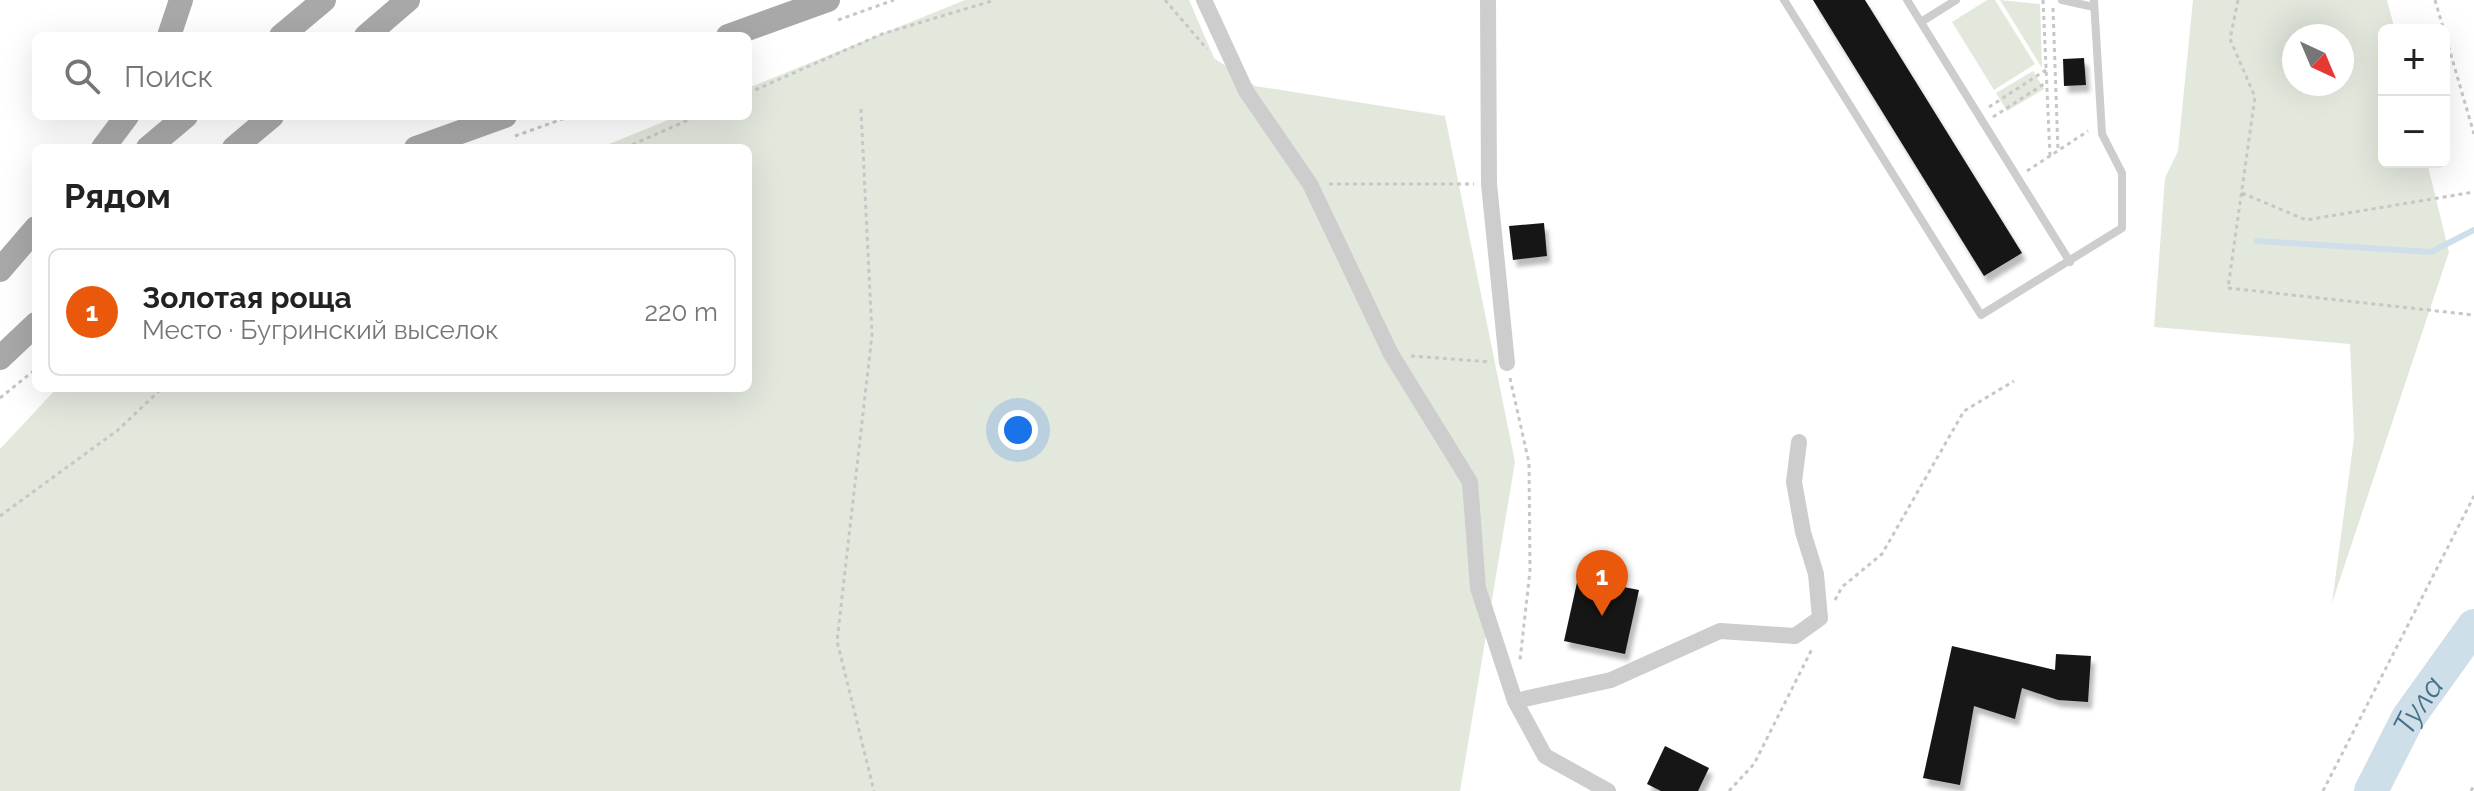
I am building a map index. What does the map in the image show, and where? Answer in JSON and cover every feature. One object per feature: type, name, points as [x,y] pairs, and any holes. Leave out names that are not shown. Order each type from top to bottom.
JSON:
[{"type":"main road","points":[[170,32],[181,0]]},
{"type":"main road","points":[[286,32],[324,0]]},
{"type":"main road","points":[[371,32],[408,0]]},
{"type":"main road","points":[[739,32],[828,0]]},
{"type":"main road","points":[[106,144],[124,120]]},
{"type":"main road","points":[[153,144],[181,120]]},
{"type":"main road","points":[[239,144],[267,120]]},
{"type":"main road","points":[[434,144],[508,127]]},
{"type":"main road","points":[[0,271],[32,233]]},
{"type":"main road","points":[[0,271],[32,245]]},
{"type":"main road","points":[[0,358],[32,328]]},
{"type":"street","points":[[1204,0],[1246,91],[1310,184],[1391,354],[1470,482],[1478,588],[1515,701],[1545,756],[1608,791]]},
{"type":"street","points":[[1488,0],[1489,184],[1507,363]]},
{"type":"street","points":[[1515,701],[1611,680],[1720,631],[1795,636],[1820,618],[1816,574],[1803,532],[1794,482],[1799,442]]},
{"type":"lane","points":[[1784,0],[1977,312],[1986,314],[2119,232],[2124,223],[2122,173],[2105,145],[2101,123],[2094,4],[2062,0]]},
{"type":"lane","points":[[1907,0],[2070,262]]},
{"type":"lane","points":[[1921,22],[1956,0]]},
{"type":"path","points":[[752,91],[882,34],[995,0]]},
{"type":"path","points":[[1165,0],[1214,58],[1233,63]]},
{"type":"path","points":[[2043,0],[2050,156]]},
{"type":"path","points":[[2052,0],[2058,151]]},
{"type":"path","points":[[2238,0],[2230,39],[2255,97],[2228,288],[2474,315]]},
{"type":"path","points":[[2435,0],[2474,134]]},
{"type":"path","points":[[2046,59],[2055,53]]},
{"type":"path","points":[[1980,118],[2046,70]]},
{"type":"path","points":[[1980,118],[2047,82]]},
{"type":"path","points":[[861,109],[872,335],[837,641],[874,791]]},
{"type":"path","points":[[2049,122],[2057,115]]},
{"type":"path","points":[[508,127],[548,120]]},
{"type":"path","points":[[634,144],[688,120]]},
{"type":"path","points":[[2017,177],[2101,123]]},
{"type":"path","points":[[1310,184],[1489,184]]},
{"type":"path","points":[[2242,193],[2306,220],[2474,192]]},
{"type":"path","points":[[1391,354],[1507,363],[1529,463],[1530,571],[1515,701]]},
{"type":"path","points":[[0,398],[32,372]]},
{"type":"path","points":[[1835,601],[1842,587],[1882,554],[1964,411],[2014,381]]},
{"type":"path","points":[[0,516],[118,430],[158,392]]},
{"type":"path","points":[[2323,791],[2474,496]]},
{"type":"path","points":[[1729,791],[1754,764],[1815,642]]},
{"type":"path","points":[[2471,791],[2474,785]]},
{"type":"shaded area","points":[[965,0],[1189,0],[1214,58],[1255,86],[1445,116],[1515,462],[1460,791],[0,791],[0,449],[53,392],[752,392],[752,144],[609,144],[668,120],[752,120],[752,86]]},
{"type":"shaded area","points":[[1987,0],[1995,0],[2035,64],[1994,90],[1952,22]]},
{"type":"shaded area","points":[[2000,0],[2040,4],[2042,68]]},
{"type":"shaded area","points":[[2193,0],[2387,0],[2393,24],[2378,24],[2378,168],[2428,168],[2449,252],[2332,603],[2354,438],[2350,344],[2154,327],[2165,178],[2178,151]]},
{"type":"shaded area","points":[[2033,71],[2044,89],[2007,111],[1996,93]]},
{"type":"building","points":[[1813,0],[1865,0],[2022,253],[1984,276]]},
{"type":"building","points":[[2084,58],[2086,85],[2064,86],[2063,59]]},
{"type":"building","points":[[1544,223],[1547,256],[1513,260],[1509,226]]},
{"type":"building","points":[[1578,578],[1639,590],[1625,654],[1564,641]]},
{"type":"building","points":[[1952,646],[2055,670],[2056,654],[2091,656],[2088,702],[2058,700],[2022,688],[2015,719],[1974,706],[1960,785],[1923,778]]},
{"type":"building","points":[[1665,746],[1709,768],[1698,791],[1661,791],[1647,784]]},
{"type":"waterway","points":[[2257,241],[2431,252],[2474,230]]},
{"type":"waterway","name":"Тула","points":[[2371,791],[2408,718],[2474,626]]},
{"type":"place","name":"Золотая роща","points":[[1602,616]]}]
